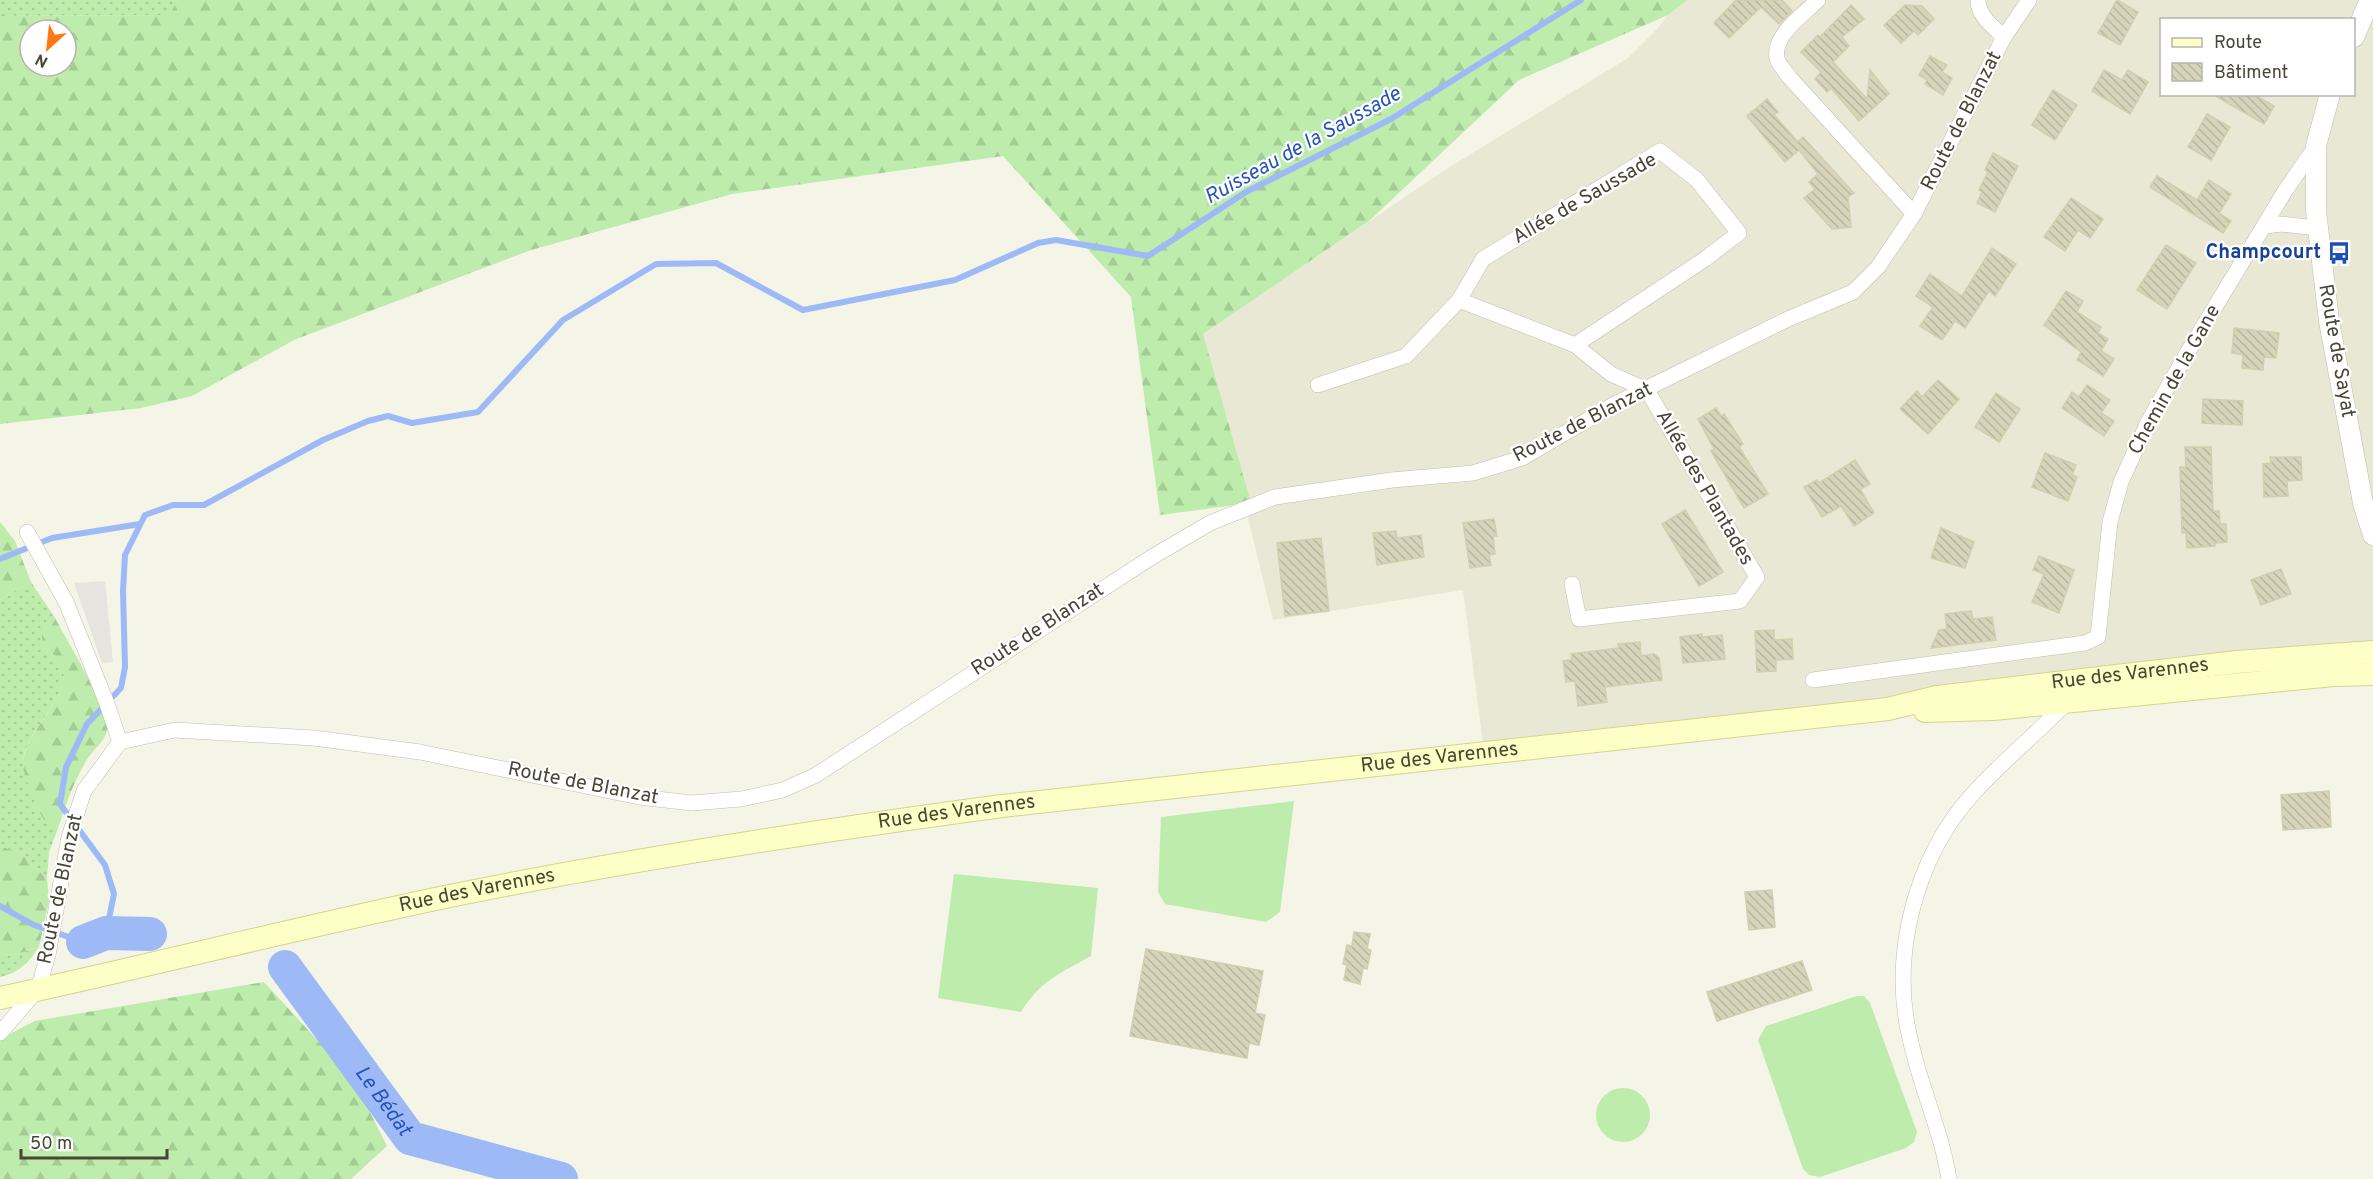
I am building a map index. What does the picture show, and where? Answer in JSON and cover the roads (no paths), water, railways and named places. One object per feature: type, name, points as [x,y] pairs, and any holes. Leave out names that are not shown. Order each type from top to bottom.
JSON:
[{"type":"main road","name":"Rue des Varennes","points":[[0,998],[446,897],[724,846],[862,824],[1002,806],[1888,709],[1941,712],[2237,662],[2373,652]]},
{"type":"main road","name":"Rue des Varennes","points":[[2068,691],[2332,675],[2373,675]]},
{"type":"street","points":[[1818,0],[1784,34],[1777,47],[1777,59],[1790,78],[1914,214]]},
{"type":"street","points":[[1978,0],[1978,9],[1990,25],[2004,37]]},
{"type":"street","name":"Route de Blanzat","points":[[38,989],[48,955],[69,837],[84,791],[120,742],[175,730],[314,738],[420,752],[639,797],[692,803],[783,790],[816,775],[1152,557],[1210,523],[1275,497],[1313,490],[1473,473],[1500,465],[1547,445],[1613,405],[1788,319],[1852,292],[1878,267],[1914,214],[2004,37],[2029,0]]},
{"type":"street","points":[[2355,36],[2370,0]]},
{"type":"street","name":"Route de Sayat","points":[[2329,96],[2316,146],[2318,228],[2330,321],[2363,503],[2373,535]]},
{"type":"street","name":"Chemin de la Gane","points":[[1813,680],[2085,643],[2098,637],[2110,522],[2121,482],[2148,422],[2284,191],[2316,146]]},
{"type":"street","name":"Allée de Saussade","points":[[1458,300],[1483,259],[1660,151],[1697,180],[1739,233],[1705,259],[1575,345]]},
{"type":"street","points":[[2265,226],[2281,224],[2318,228]]},
{"type":"street","points":[[1318,384],[1406,356],[1458,300],[1575,345],[1611,374],[1647,390]]},
{"type":"street","name":"Allée des Plantades","points":[[1572,584],[1579,619],[1740,601],[1757,577],[1647,390]]},
{"type":"street","points":[[27,532],[66,602],[120,742]]},
{"type":"street","points":[[1949,1179],[1943,1144],[1909,1035],[1904,1010],[1905,946],[1910,918],[1920,885],[1944,834],[1971,796],[2068,691]]},
{"type":"street","points":[[0,1033],[38,989]]},
{"type":"waterway","name":"Ruisseau de la Saussade","points":[[106,933],[114,894],[105,865],[60,804],[66,767],[87,724],[121,688],[125,667],[123,591],[125,555],[145,515],[173,505],[204,505],[323,440],[368,421],[388,416],[412,423],[478,412],[563,320],[656,264],[716,263],[803,310],[955,280],[1038,243],[1056,240],[1148,256],[1246,192],[1391,119],[1581,0]]},
{"type":"waterway","points":[[0,559],[52,538],[140,524]]},
{"type":"waterway","points":[[0,906],[34,925],[83,942]]},
{"type":"waterway","name":"Le Bédat","points":[[83,942],[106,933],[150,934]]},
{"type":"waterway","name":"Le Bédat","points":[[285,967],[410,1138],[561,1179]]},
{"type":"place","name":"Champcourt","points":[[2339,253]]}]
